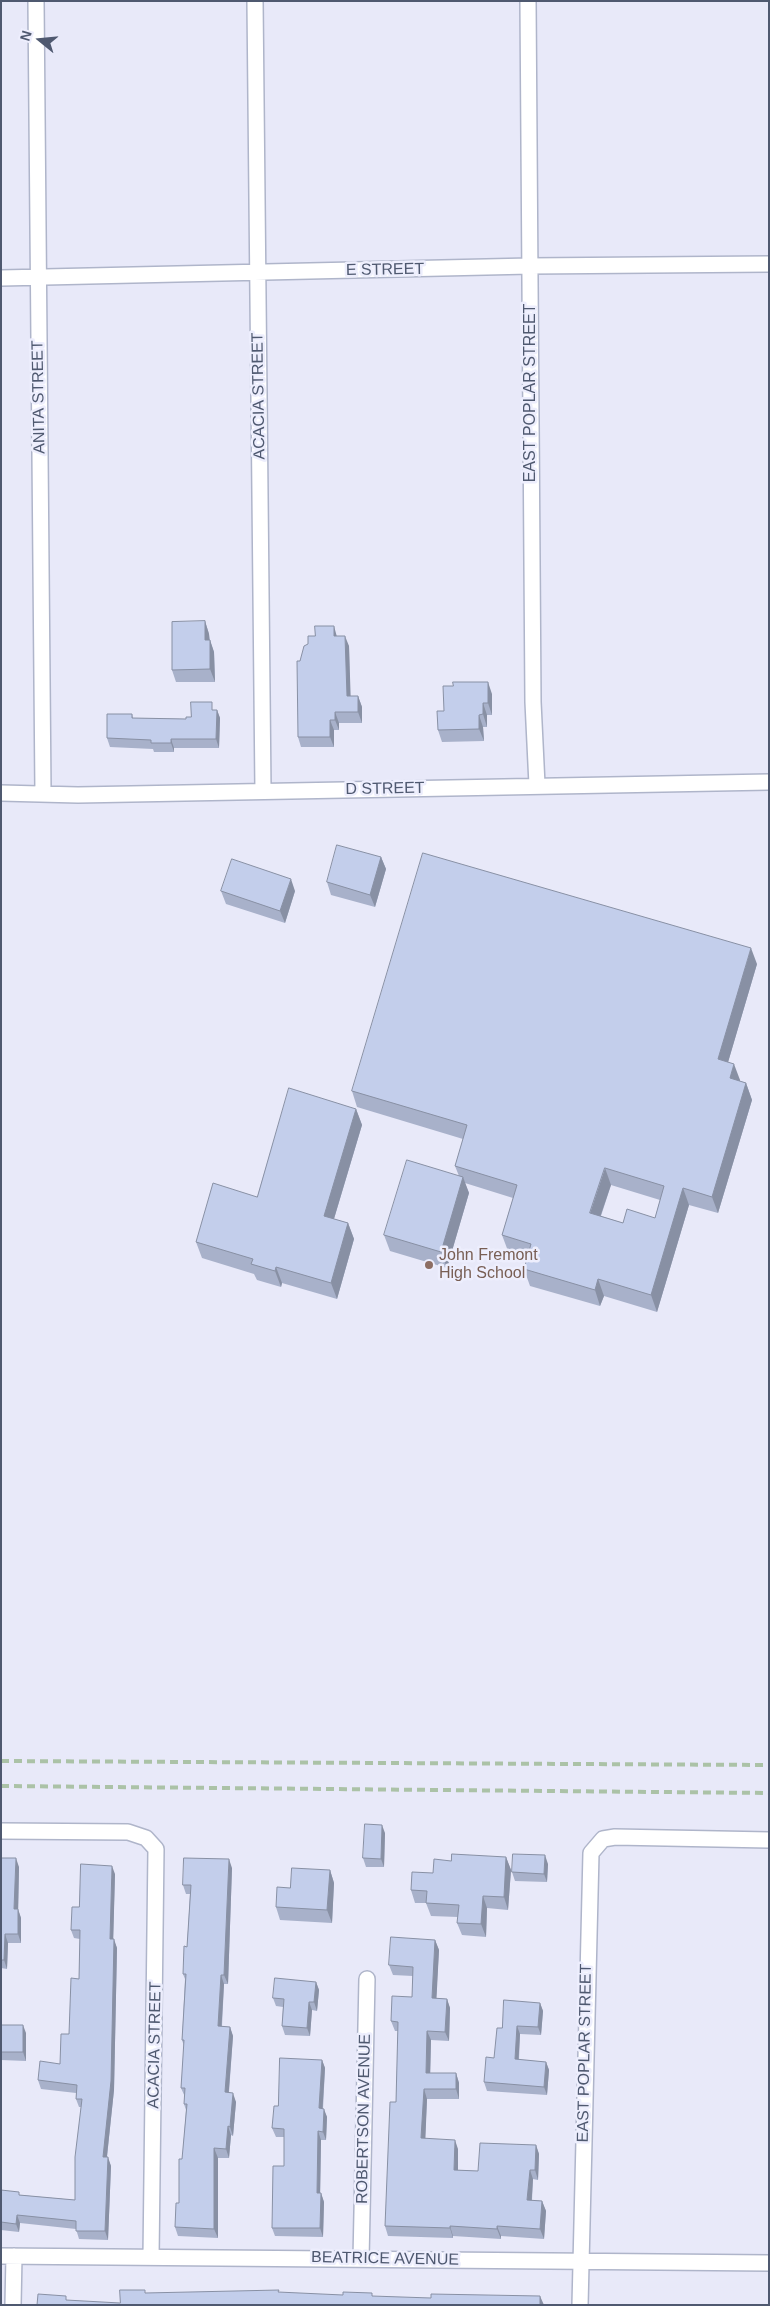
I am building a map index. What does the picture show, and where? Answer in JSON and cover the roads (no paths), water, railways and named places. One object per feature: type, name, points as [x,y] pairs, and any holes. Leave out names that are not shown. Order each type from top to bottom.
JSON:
[{"type":"street","name":"ANITA STREET","points":[[36,1],[43,793]]},
{"type":"street","name":"ACACIA STREET","points":[[255,1],[263,792]]},
{"type":"street","name":"EAST POPLAR STREET","points":[[528,1],[533,702],[536,785]]},
{"type":"street","name":"E STREET","points":[[1,278],[530,266],[769,264]]},
{"type":"street","name":"D STREET","points":[[1,793],[78,795],[769,782]]},
{"type":"street","name":"ACACIA STREET","points":[[1,1831],[128,1832],[146,1838],[156,1849],[158,1858],[151,2257]]},
{"type":"street","name":"EAST POPLAR STREET","points":[[580,2305],[589,1864],[593,1848],[603,1839],[769,1840]]},
{"type":"street","name":"ROBERTSON AVENUE","points":[[361,2259],[367,1979]]},
{"type":"street","name":"BEATRICE AVENUE","points":[[8,2256],[769,2263]]},
{"type":"street","points":[[8,2256],[13,2305]]},
{"type":"railway","points":[[1,1761],[769,1765]]},
{"type":"railway","points":[[1,1786],[769,1793]]},
{"type":"place","name":"John Fremont High School","points":[[429,1265]]}]
